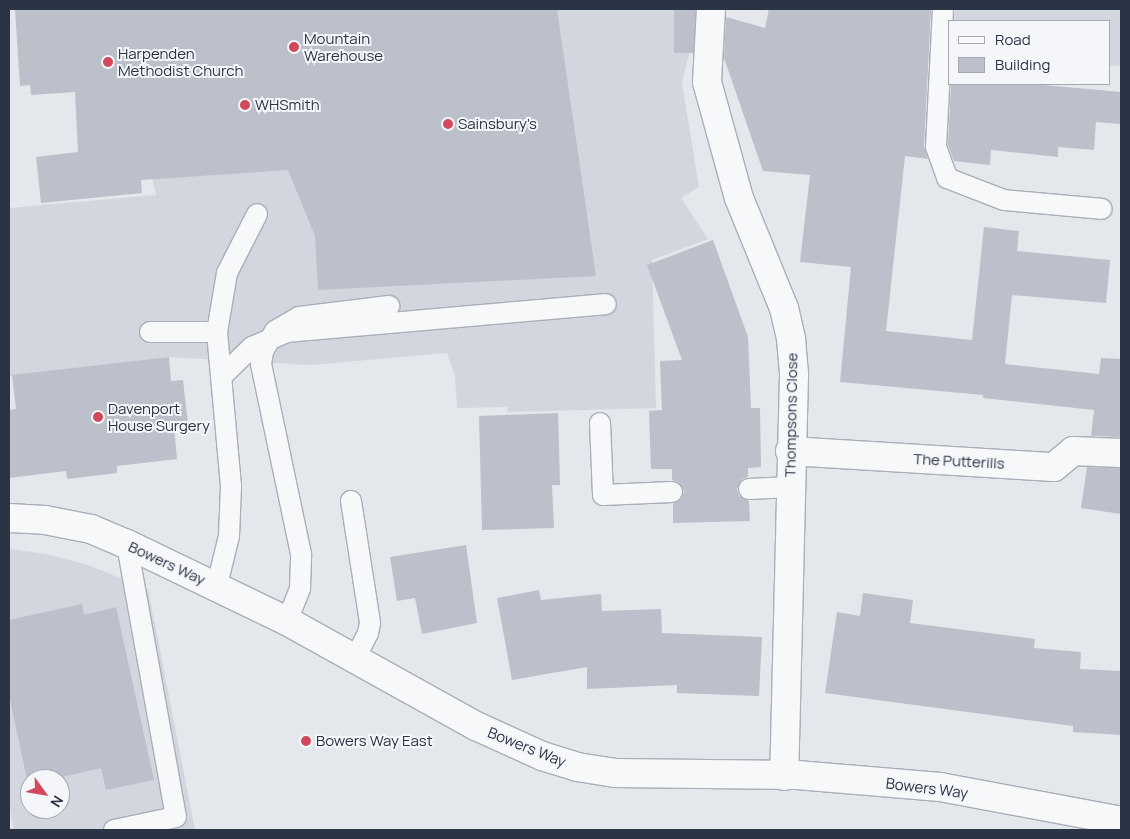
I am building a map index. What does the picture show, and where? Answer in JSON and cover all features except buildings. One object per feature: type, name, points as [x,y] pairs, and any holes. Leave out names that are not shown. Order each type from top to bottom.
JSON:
[{"type":"street","name":"Thompsons Close","points":[[710,9],[707,82],[739,198],[784,308],[791,339],[794,375],[790,451],[784,776]]},
{"type":"street","name":"The Putterills","points":[[790,451],[1054,467],[1073,451],[1121,453]]},
{"type":"street","name":"Bowers Way","points":[[9,518],[45,520],[91,529],[127,544],[287,621],[476,726],[542,756],[577,767],[615,773],[784,776],[940,787],[1121,820]]},
{"type":"lane","points":[[943,9],[936,147],[947,178],[1004,200],[1102,209]]},
{"type":"lane","points":[[217,586],[229,536],[231,486],[217,332],[227,273],[257,214]]},
{"type":"lane","points":[[221,378],[252,347],[287,332],[606,304]]},
{"type":"lane","points":[[287,621],[300,588],[301,554],[261,364],[263,351],[275,331],[298,317],[389,306]]},
{"type":"lane","points":[[150,332],[217,332]]},
{"type":"lane","points":[[600,423],[602,494],[672,492]]},
{"type":"lane","points":[[749,489],[790,487]]},
{"type":"lane","points":[[351,501],[370,623],[368,633],[354,658]]},
{"type":"lane","points":[[114,830],[176,817],[127,544]]},
{"type":"shaded area","points":[[211,9],[700,9],[682,83],[699,187],[681,198],[708,239],[652,260],[656,408],[508,412],[507,407],[457,408],[455,376],[447,353],[310,365],[169,357],[9,376],[9,208],[156,195],[140,126],[216,120]]},
{"type":"shaded area","points":[[955,9],[1121,9],[1121,66],[1110,65],[1110,20],[954,20]]},
{"type":"shaded area","points":[[9,549],[47,554],[88,565],[148,589],[195,830],[14,830],[9,805]]},
{"type":"place","name":"Mountain Warehouse","points":[[294,47]]},
{"type":"place","name":"Harpenden Methodist Church","points":[[108,62]]},
{"type":"place","name":"WHSmith","points":[[245,105]]},
{"type":"place","name":"Sainsbury's","points":[[448,124]]},
{"type":"place","name":"Davenport House Surgery","points":[[98,417]]},
{"type":"place","name":"Bowers Way East","points":[[306,741]]}]
